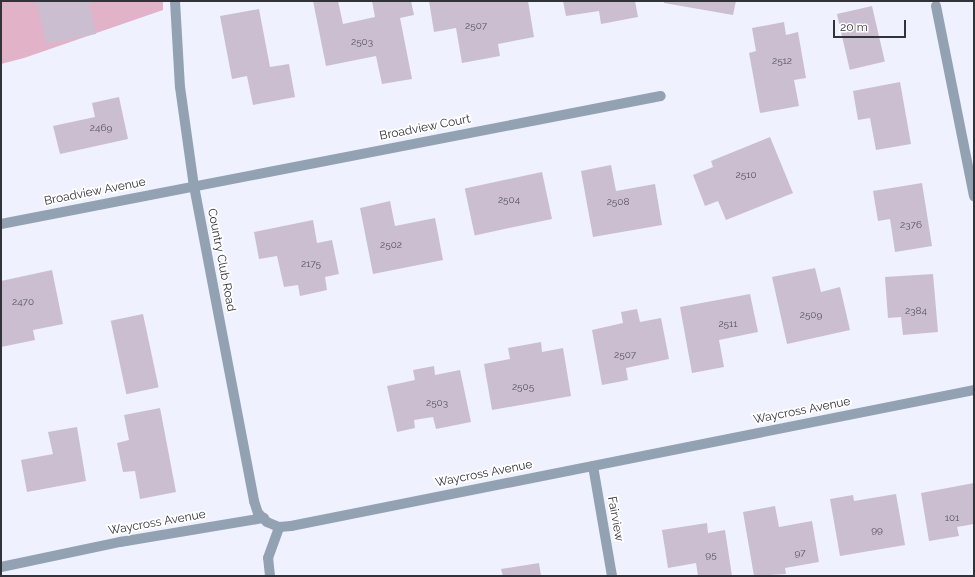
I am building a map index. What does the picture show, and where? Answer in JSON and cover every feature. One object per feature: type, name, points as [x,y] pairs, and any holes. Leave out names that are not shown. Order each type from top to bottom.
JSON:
[{"type":"street","name":"Country Club Road","points":[[175,1],[180,87],[194,186],[254,501],[258,513],[264,518]]},
{"type":"street","points":[[936,6],[974,196]]},
{"type":"street","name":"Broadview Court","points":[[194,186],[661,96]]},
{"type":"street","name":"Broadview Avenue","points":[[1,224],[194,186]]},
{"type":"street","name":"Waycross Avenue","points":[[279,527],[299,525],[974,390]]},
{"type":"street","name":"Fairview","points":[[593,466],[612,576]]},
{"type":"street","points":[[264,518],[267,522],[279,527],[268,558],[270,576]]},
{"type":"street","name":"Waycross Avenue","points":[[1,567],[120,542],[264,518]]},
{"type":"shaded area","points":[[1,1],[163,1],[163,10],[24,58],[1,64]]},
{"type":"building","points":[[37,1],[89,1],[96,34],[46,44]]},
{"type":"building","points":[[313,1],[338,1],[343,24],[375,17],[372,1],[411,1],[414,15],[400,18],[412,79],[382,84],[376,56],[326,66]]},
{"type":"building","points":[[429,1],[528,1],[534,37],[498,44],[500,56],[462,63],[456,28],[434,32]]},
{"type":"building","points":[[563,1],[635,1],[638,17],[601,24],[599,11],[566,16]]},
{"type":"building","points":[[664,1],[736,1],[733,15],[664,3]]},
{"type":"building","points":[[872,6],[885,62],[850,70],[837,14]]},
{"type":"building","points":[[259,9],[270,67],[289,64],[295,97],[253,105],[247,76],[232,79],[220,16]]},
{"type":"building","points":[[784,22],[786,35],[798,32],[806,78],[794,80],[799,106],[760,113],[749,53],[756,51],[752,28]]},
{"type":"building","points":[[900,82],[911,144],[876,150],[870,118],[858,120],[853,91]]},
{"type":"building","points":[[119,97],[128,139],[60,154],[53,126],[95,117],[92,103]]},
{"type":"building","points":[[770,137],[793,193],[726,220],[718,201],[705,206],[693,175],[713,167],[711,161]]},
{"type":"building","points":[[611,165],[616,191],[655,184],[662,225],[593,237],[581,171]]},
{"type":"building","points":[[542,172],[552,219],[475,235],[465,188]]},
{"type":"building","points":[[922,183],[932,246],[895,252],[890,219],[878,221],[873,191]]},
{"type":"building","points":[[390,201],[395,226],[435,218],[443,260],[373,274],[360,208]]},
{"type":"building","points":[[313,220],[317,243],[332,240],[339,274],[325,277],[327,290],[300,296],[298,285],[284,287],[277,256],[259,259],[254,232]]},
{"type":"building","points":[[815,268],[821,292],[840,287],[850,330],[787,344],[772,277]]},
{"type":"building","points":[[52,270],[63,324],[33,330],[35,340],[1,347],[1,281]]},
{"type":"building","points":[[933,274],[938,332],[903,335],[901,317],[888,318],[885,277]]},
{"type":"building","points":[[750,294],[758,332],[719,340],[724,367],[692,373],[680,307]]},
{"type":"building","points":[[637,309],[640,322],[661,318],[669,359],[626,368],[628,380],[602,385],[592,330],[623,323],[621,312]]},
{"type":"building","points":[[143,314],[159,387],[126,394],[111,321]]},
{"type":"building","points":[[541,342],[542,352],[563,348],[571,396],[492,410],[484,364],[510,359],[508,348]]},
{"type":"building","points":[[434,366],[435,375],[460,370],[471,422],[436,429],[433,417],[414,420],[415,428],[397,432],[387,386],[415,380],[413,370]]},
{"type":"building","points":[[160,408],[176,492],[140,499],[135,471],[123,472],[117,443],[129,440],[124,415]]},
{"type":"building","points":[[77,427],[86,481],[27,492],[21,460],[53,454],[48,432]]},
{"type":"building","points":[[974,483],[974,524],[957,527],[959,536],[929,541],[921,493]]},
{"type":"building","points":[[896,494],[905,545],[840,556],[830,499],[853,495],[854,501]]},
{"type":"building","points":[[775,506],[779,527],[812,521],[819,562],[785,568],[786,574],[754,576],[743,512]]},
{"type":"building","points":[[707,523],[708,533],[725,530],[732,576],[698,576],[696,563],[668,568],[662,530]]},
{"type":"building","points":[[539,563],[541,576],[503,576],[501,569]]}]
